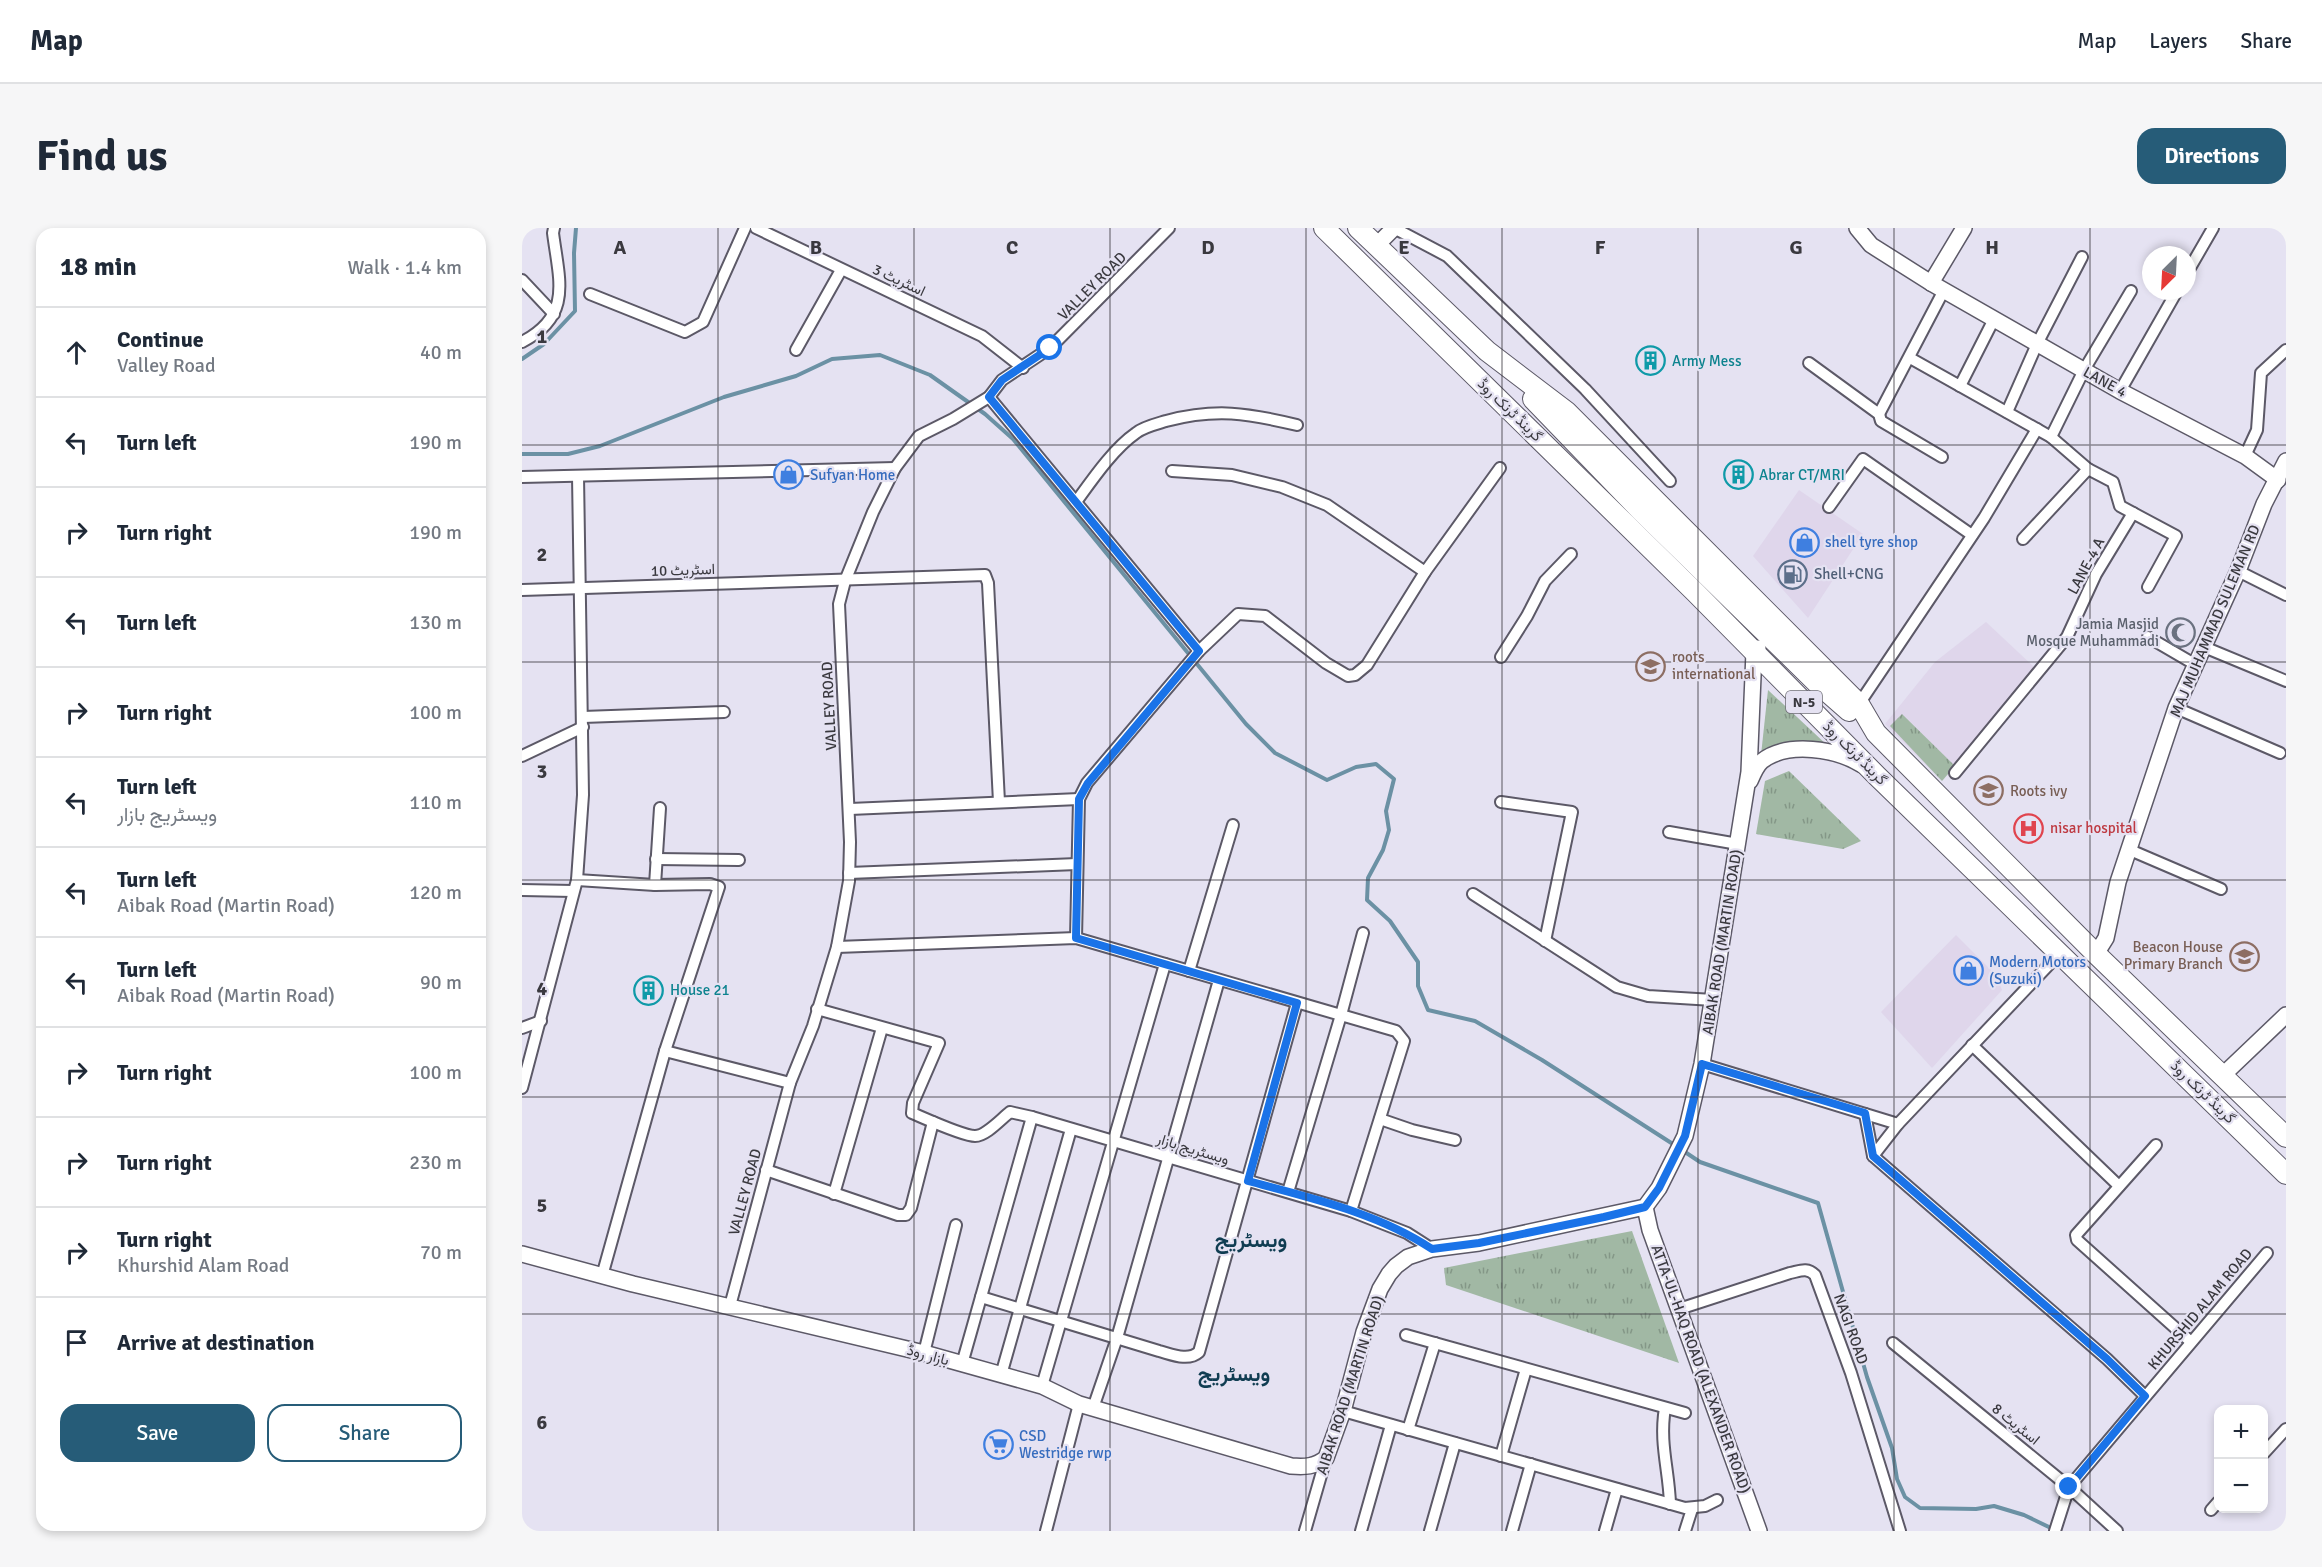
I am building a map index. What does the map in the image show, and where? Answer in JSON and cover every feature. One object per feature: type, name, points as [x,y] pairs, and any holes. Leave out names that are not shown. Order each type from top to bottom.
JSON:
[{"type":"highway","name":"گرینڈ ٹرنک روڈ","points":[[1324,228],[1877,776],[2286,1174]]},
{"type":"highway","name":"گرینڈ ٹرنک روڈ","points":[[1358,228],[1487,351],[1640,510],[1817,683],[1876,734],[2096,954],[2286,1137]]},
{"type":"highway","name":"گرینڈ ٹرنک روڈ","points":[[1487,351],[1567,412],[1859,704],[1876,734]]},
{"type":"street","points":[[522,342],[536,335],[554,314],[559,304],[560,290],[554,228]]},
{"type":"street","points":[[590,294],[685,332],[703,322],[745,228]]},
{"type":"street","name":"اسٹریٹ 3","points":[[756,228],[982,336],[1023,368]]},
{"type":"street","name":"VALLEY ROAD","points":[[730,1306],[790,1083],[817,1009],[837,947],[844,916],[849,873],[850,809],[839,604],[845,581],[873,512],[895,468],[919,436],[968,411],[989,397],[1002,380],[1050,348],[1169,228]]},
{"type":"street","points":[[1376,246],[1394,228],[1447,256],[1585,389],[1670,481]]},
{"type":"street","name":"LANE 4","points":[[1857,228],[1871,245],[1938,286],[2120,391],[2245,456],[2278,480]]},
{"type":"street","points":[[1879,414],[1910,358],[1964,228]]},
{"type":"street","points":[[2196,257],[2213,228]]},
{"type":"street","points":[[2007,412],[2037,344],[2082,257]]},
{"type":"street","points":[[796,350],[841,270]]},
{"type":"street","points":[[522,280],[554,314]]},
{"type":"street","points":[[2051,437],[2084,370],[2131,291]]},
{"type":"street","points":[[2120,391],[2172,300]]},
{"type":"street","points":[[1960,386],[1994,319]]},
{"type":"street","points":[[2245,456],[2257,430],[2261,373],[2286,350]]},
{"type":"street","points":[[1910,358],[2051,437],[2088,469],[2113,483],[2120,506],[2176,536],[2148,587]]},
{"type":"street","points":[[1809,363],[1879,414],[1881,421],[1942,457]]},
{"type":"street","points":[[989,397],[1076,502],[1194,656]]},
{"type":"street","points":[[1076,502],[1097,472],[1136,432],[1159,423],[1219,412],[1251,414],[1297,425]]},
{"type":"street","points":[[1859,704],[1972,535],[2037,429]]},
{"type":"street","points":[[1829,507],[1863,459],[1972,535]]},
{"type":"street","name":"MAJ MUHAMMAD SULEMAN RD","points":[[2096,954],[2106,938],[2118,882],[2176,708],[2238,571],[2264,504],[2286,461]]},
{"type":"street","points":[[522,477],[895,468]]},
{"type":"street","points":[[1076,938],[1079,799],[1088,783],[1194,656],[1239,614],[1265,616],[1326,663],[1348,676],[1355,675],[1368,665],[1425,572],[1500,468]]},
{"type":"street","points":[[2023,539],[2088,469]]},
{"type":"street","points":[[1172,471],[1232,475],[1282,487],[1326,505],[1425,572]]},
{"type":"street","points":[[522,1088],[575,885],[583,795],[578,476]]},
{"type":"street","name":"LANE-4 A","points":[[1956,773],[2067,637],[2096,574],[2133,513]]},
{"type":"street","points":[[1501,657],[1527,616],[1545,581],[1571,554]]},
{"type":"street","points":[[2238,571],[2286,595]]},
{"type":"street","name":"اسٹریٹ 10","points":[[522,590],[986,575],[999,802]]},
{"type":"street","points":[[1754,652],[1770,637]]},
{"type":"street","points":[[2148,637],[2196,665]]},
{"type":"street","points":[[2205,647],[2286,681]]},
{"type":"street","name":"AIBAK ROAD (MARTIN ROAD)","points":[[1305,1531],[1326,1458],[1343,1411],[1364,1332],[1380,1289],[1389,1274],[1408,1257],[1432,1249],[1479,1243],[1645,1207],[1659,1188],[1685,1136],[1702,1064],[1747,788],[1754,652]]},
{"type":"street","points":[[2176,708],[2280,753]]},
{"type":"street","points":[[522,756],[583,722],[724,712]]},
{"type":"street","points":[[1747,788],[1761,761],[1778,753],[1801,748],[1828,752],[1859,763],[1877,776]]},
{"type":"street","points":[[850,809],[1079,799]]},
{"type":"street","points":[[1501,802],[1572,812],[1545,941]]},
{"type":"street","points":[[655,885],[660,808]]},
{"type":"street","points":[[1189,971],[1233,825]]},
{"type":"street","points":[[1669,832],[1738,844]]},
{"type":"street","points":[[2130,850],[2221,889]]},
{"type":"street","points":[[656,859],[739,860]]},
{"type":"street","points":[[849,873],[1077,864]]},
{"type":"street","points":[[522,890],[575,885],[710,884],[718,887],[665,1051],[602,1276]]},
{"type":"street","points":[[1473,894],[1617,987],[1648,996],[1713,1000]]},
{"type":"street","points":[[1288,1192],[1363,933]]},
{"type":"street","points":[[837,947],[1076,938],[1396,1031],[1404,1041],[1351,1211]]},
{"type":"street","points":[[1873,1156],[1898,1124],[2060,953]]},
{"type":"street","points":[[1042,1386],[1164,964]]},
{"type":"street","points":[[1046,1531],[1086,1406],[1117,1338],[1219,980]]},
{"type":"street","points":[[981,1297],[1188,1358],[1195,1356],[1199,1352],[1297,1003]]},
{"type":"street","points":[[766,1170],[898,1215],[906,1215],[910,1208],[933,1122],[912,1113],[913,1103],[939,1043],[817,1009]]},
{"type":"street","points":[[2222,1076],[2286,1015]]},
{"type":"street","points":[[522,1028],[541,1021]]},
{"type":"street","points":[[834,1194],[882,1028]]},
{"type":"street","points":[[1972,1045],[2119,1186]]},
{"type":"street","points":[[665,1051],[790,1083]]},
{"type":"street","points":[[1702,1064],[1898,1124]]},
{"type":"street","name":"ویسٹریج بازار","points":[[933,1122],[975,1136],[984,1133],[1010,1112],[1032,1117],[1351,1211],[1407,1233],[1432,1249]]},
{"type":"street","points":[[1865,1113],[1873,1156],[2107,1359],[2145,1396]]},
{"type":"street","points":[[962,1364],[1032,1117]]},
{"type":"street","points":[[1380,1119],[1412,1130],[1455,1140]]},
{"type":"street","points":[[1001,1375],[1071,1129]]},
{"type":"street","points":[[2156,1145],[2076,1235],[2077,1240],[2191,1342]]},
{"type":"street","name":"ATTA-UL-HAQ ROAD (ALEXANDER ROAD)","points":[[1645,1207],[1650,1230],[1759,1531]]},
{"type":"street","points":[[924,1353],[956,1225]]},
{"type":"street","name":"KHURSHID ALAM ROAD","points":[[2056,1528],[2069,1487],[2267,1253]]},
{"type":"street","name":"بازار روڈ","points":[[522,1254],[602,1276],[924,1353],[1042,1386],[1086,1406],[1292,1466],[1313,1466],[1326,1458]]},
{"type":"street","name":"NAGI ROAD","points":[[1679,1309],[1797,1271],[1810,1270],[1815,1275],[1851,1374],[1900,1531]]},
{"type":"street","points":[[1406,1335],[1685,1413]]},
{"type":"street","points":[[1408,1430],[1435,1343]]},
{"type":"street","name":"اسٹریٹ 8","points":[[1893,1343],[2069,1487],[2117,1531]]},
{"type":"street","points":[[1501,1456],[1526,1369]]},
{"type":"street","points":[[1665,1408],[1662,1436],[1664,1460],[1670,1480],[1670,1504]]},
{"type":"street","points":[[1343,1411],[1670,1504],[1692,1509],[1706,1506],[1717,1500]]},
{"type":"street","points":[[1365,1530],[1391,1425]]},
{"type":"street","points":[[2268,1449],[2286,1429]]},
{"type":"street","points":[[1430,1531],[1455,1443]]},
{"type":"street","points":[[1512,1531],[1531,1464]]},
{"type":"street","points":[[1605,1531],[1617,1489]]},
{"type":"street","points":[[1685,1531],[1692,1509]]},
{"type":"shaded area","points":[[1799,490],[1863,534],[1808,618],[1753,556]]},
{"type":"shaded area","points":[[1986,622],[2034,667],[1942,781],[1885,724],[1935,662]]},
{"type":"shaded area","points":[[1956,935],[1996,975],[2002,990],[1932,1068],[1881,1012]]},
{"type":"green space","points":[[1768,690],[1828,746],[1761,755]]},
{"type":"green space","points":[[1902,714],[1955,766],[1942,781],[1890,726]]},
{"type":"green space","points":[[1789,771],[1861,841],[1843,849],[1756,834],[1765,781]]},
{"type":"green space","points":[[1632,1231],[1679,1363],[1446,1285],[1444,1268]]},
{"type":"waterway","points":[[522,359],[544,344],[575,311],[576,228]]},
{"type":"waterway","points":[[522,454],[568,454],[600,446],[724,397],[796,376],[832,359],[880,355],[930,375],[985,414],[1013,439],[1246,724],[1275,753],[1327,780],[1356,767],[1376,764],[1394,779],[1386,811],[1389,830],[1383,850],[1368,878],[1367,900],[1390,921],[1418,962],[1418,986],[1428,1010],[1475,1021],[1542,1060],[1676,1146]]},
{"type":"waterway","points":[[1682,1150],[1700,1162],[1818,1203],[1867,1377],[1892,1448],[1897,1479],[1905,1497],[1920,1508],[1976,1509],[1994,1506],[2024,1515],[2053,1529]]},
{"type":"place","name":"Army Mess","points":[[1651,361]]},
{"type":"place","name":"Sufyan Home","points":[[789,475]]},
{"type":"place","name":"Abrar CT/MRI","points":[[1738,475]]},
{"type":"place","name":"shell tyre shop","points":[[1804,542]]},
{"type":"place","name":"Shell+CNG","points":[[1793,574]]},
{"type":"place","name":"Jamia Masjid Mosque Muhammadi","points":[[2180,633]]},
{"type":"place","name":"roots international","points":[[1651,666]]},
{"type":"place","name":"Roots ivy","points":[[1989,791]]},
{"type":"place","name":"nisar hospital","points":[[2029,828]]},
{"type":"place","name":"Beacon House Primary Branch","points":[[2244,956]]},
{"type":"place","name":"Modern Motors (Suzuki)","points":[[1968,971]]},
{"type":"place","name":"House 21","points":[[649,990]]},
{"type":"place","name":"CSD Westridge rwp","points":[[998,1445]]},
{"type":"district","name":"ویسٹریج","points":[[1251,1240]]},
{"type":"district","name":"ویسٹریج","points":[[1234,1374]]},
{"type":"route","points":[[1050,348],[1002,380],[989,397],[1199,651],[1088,783],[1079,799],[1076,938],[1297,1003],[1248,1181],[1351,1211],[1407,1233],[1432,1249],[1479,1243],[1645,1207],[1659,1188],[1685,1136],[1702,1064],[1865,1113],[1873,1156],[2107,1359],[2145,1396],[2069,1487]]}]
